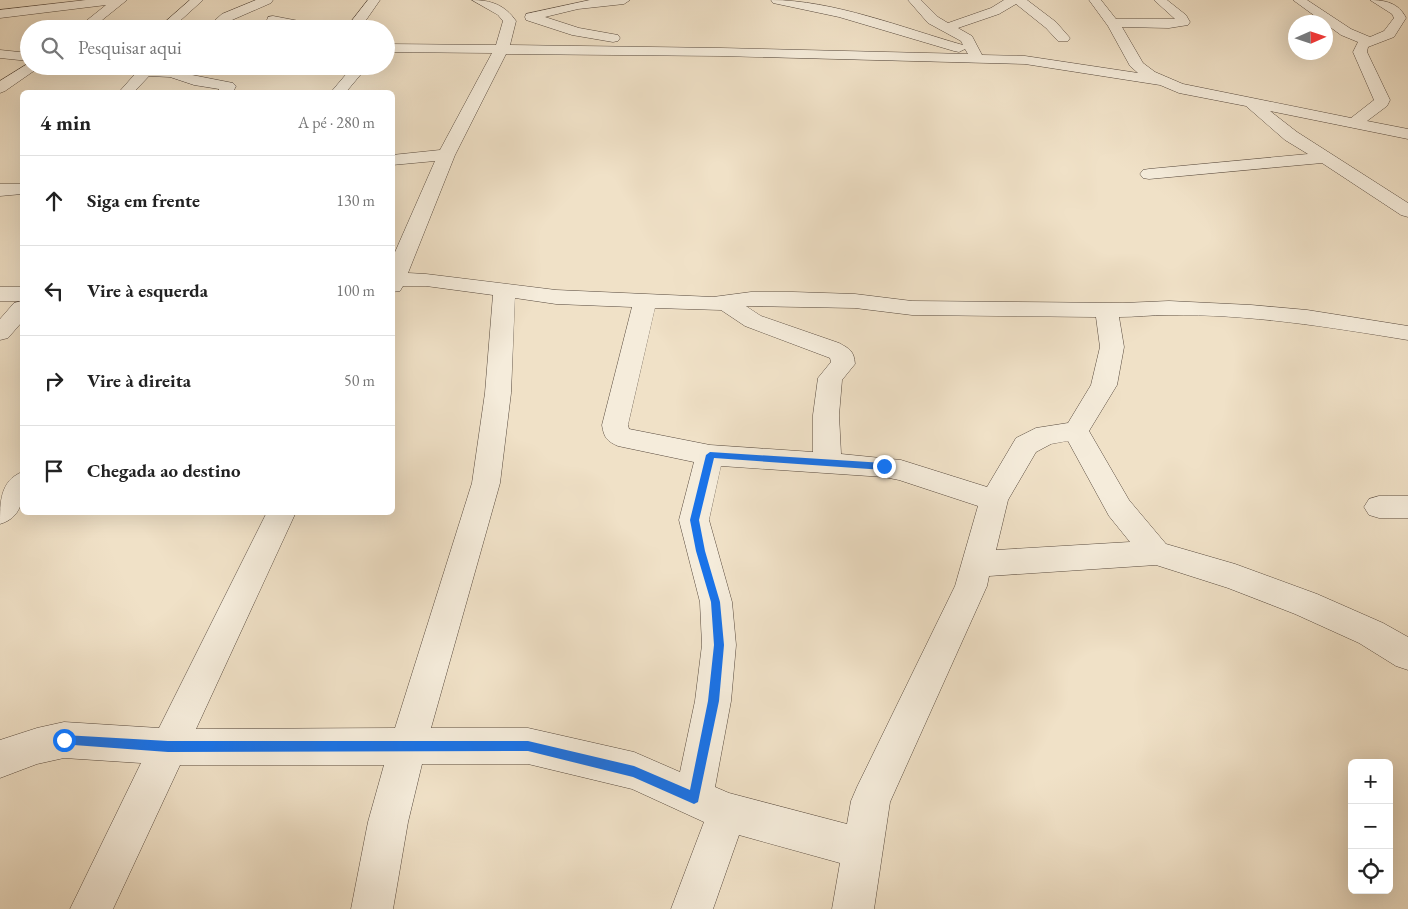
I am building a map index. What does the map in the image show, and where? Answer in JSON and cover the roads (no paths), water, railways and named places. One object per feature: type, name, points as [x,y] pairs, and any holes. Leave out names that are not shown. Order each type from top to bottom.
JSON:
[{"type":"street","points":[[0,14],[33,5],[115,0]]},
{"type":"street","points":[[92,20],[115,0]]},
{"type":"street","points":[[173,20],[197,0]]},
{"type":"street","points":[[223,20],[267,0]]},
{"type":"street","points":[[359,20],[374,0]]},
{"type":"street","points":[[478,0],[502,12],[510,21]]},
{"type":"street","points":[[510,21],[532,17],[581,3],[624,0]]},
{"type":"street","points":[[777,0],[842,14],[976,56]]},
{"type":"street","points":[[914,0],[933,20],[966,39],[976,56]]},
{"type":"street","points":[[1019,0],[1051,25],[1063,38]]},
{"type":"street","points":[[1095,0],[1112,23],[1137,66],[1164,82],[1179,88],[1408,134]]},
{"type":"street","points":[[1112,23],[1169,24],[1182,22],[1181,18],[1160,0]]},
{"type":"street","points":[[1299,0],[1346,32],[1371,42]]},
{"type":"street","points":[[946,28],[1005,2]]},
{"type":"street","points":[[1355,122],[1381,103],[1382,100],[1360,52],[1362,45],[1389,34],[1400,18],[1397,12],[1382,3]]},
{"type":"street","points":[[1382,3],[1408,7]]},
{"type":"street","points":[[532,17],[589,34],[684,44],[721,52]]},
{"type":"street","points":[[395,280],[446,155],[502,48],[510,21]]},
{"type":"street","points":[[395,48],[976,56],[1025,60],[1164,82]]},
{"type":"street","points":[[0,54],[20,56]]},
{"type":"street","points":[[0,88],[20,75]]},
{"type":"street","points":[[129,90],[151,75]]},
{"type":"street","points":[[173,75],[194,82],[228,86],[227,90]]},
{"type":"street","points":[[340,90],[353,75]]},
{"type":"street","points":[[1251,103],[1291,136],[1408,212]]},
{"type":"street","points":[[395,160],[446,155]]},
{"type":"street","points":[[1149,174],[1324,158]]},
{"type":"street","points":[[0,190],[20,189]]},
{"type":"street","points":[[395,282],[426,280],[556,297],[713,304],[750,299],[792,299],[855,301],[912,308],[1106,310],[1169,308],[1251,312],[1307,317],[1408,333]]},
{"type":"street","points":[[372,909],[388,822],[408,745],[486,484],[498,393],[504,291]]},
{"type":"street","points":[[0,294],[20,294]]},
{"type":"street","points":[[645,301],[615,425],[617,434],[628,439],[710,455],[884,466],[994,500]]},
{"type":"street","points":[[724,302],[753,321],[831,348],[842,354],[843,364],[830,378],[826,415],[827,462]]},
{"type":"street","points":[[0,333],[20,310]]},
{"type":"street","points":[[1076,431],[1104,386],[1112,347],[1106,310]]},
{"type":"street","points":[[853,909],[871,801],[971,586],[994,500],[1026,445],[1045,435],[1076,431]]},
{"type":"street","points":[[1076,431],[1119,508],[1156,552]]},
{"type":"street","points":[[692,909],[711,805],[713,701],[719,645],[716,602],[694,520],[710,455]]},
{"type":"street","points":[[0,512],[20,486]]},
{"type":"street","points":[[1378,506],[1408,507]]},
{"type":"street","points":[[91,909],[281,515]]},
{"type":"street","points":[[977,564],[1156,552],[1236,578],[1306,604],[1371,633],[1408,656]]},
{"type":"street","points":[[0,759],[37,746],[64,740],[168,746],[528,746],[634,771],[711,805],[863,848]]}]
